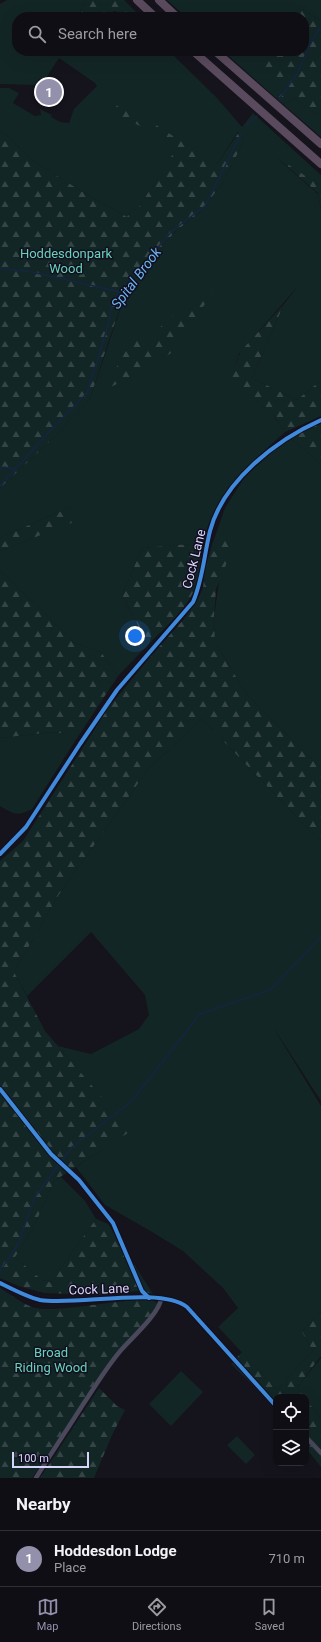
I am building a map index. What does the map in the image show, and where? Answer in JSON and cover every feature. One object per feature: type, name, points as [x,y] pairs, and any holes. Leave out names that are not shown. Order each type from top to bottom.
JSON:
[{"type":"highway","points":[[136,0],[149,12]]},
{"type":"highway","points":[[159,0],[172,12]]},
{"type":"highway","points":[[199,56],[321,164]]},
{"type":"highway","points":[[221,56],[321,144]]},
{"type":"street","name":"Cock Lane","points":[[0,854],[26,827],[117,690],[193,602],[199,587],[210,531],[228,494],[248,470],[271,449],[301,430],[321,420]]},
{"type":"street","name":"Cock Lane","points":[[0,1283],[39,1300],[78,1301],[114,1297],[174,1300],[186,1307],[273,1403]]},
{"type":"street","points":[[36,1478],[105,1371],[120,1350],[156,1310],[161,1302],[161,1299]]},
{"type":"street","points":[[309,1441],[321,1453]]},
{"type":"green space","points":[[7,0],[85,0],[80,12],[12,12],[12,56],[174,56],[217,98],[242,127],[253,113],[321,175],[321,185],[319,185],[277,158],[318,194],[321,210],[321,380],[297,400],[252,378],[284,304],[298,286],[239,354],[232,377],[273,415],[285,432],[246,468],[224,495],[208,526],[203,543],[142,548],[122,595],[148,645],[118,676],[101,652],[74,643],[0,570],[0,551],[73,522],[70,507],[0,538],[0,488],[47,444],[90,399],[129,283],[176,231],[199,213],[223,183],[244,140],[238,132],[217,164],[181,142],[137,210],[132,209],[127,217],[91,197],[36,163],[0,130],[0,88],[9,88],[19,93],[13,103],[35,116],[41,115],[40,109],[52,115],[51,117],[60,122],[69,123],[74,109],[97,86],[95,83],[59,58],[46,78],[44,77],[42,80],[39,79],[37,85],[0,84],[0,4]]},
{"type":"green space","points":[[85,0],[124,0],[136,12],[115,11],[80,12]]},
{"type":"green space","points":[[167,0],[321,0],[321,21],[309,14],[309,12],[301,9],[299,12],[180,12]]},
{"type":"green space","points":[[301,9],[306,12],[299,12]]},
{"type":"green space","points":[[309,14],[321,21],[321,113],[317,115],[295,98],[283,104],[277,99],[287,87],[261,64],[267,56],[309,56]]},
{"type":"green space","points":[[229,56],[268,56],[262,64],[287,87],[277,99]]},
{"type":"green space","points":[[295,98],[317,115],[321,113],[321,137],[283,104]]},
{"type":"green space","name":"Hoddesdonpark Wood","points":[[123,104],[217,164],[239,132],[244,140],[223,183],[199,213],[176,231],[129,283],[90,399],[47,444],[0,488],[0,130],[36,163],[127,217],[132,209],[137,210],[178,146],[169,139],[153,133],[121,116],[116,106]]},
{"type":"green space","points":[[274,155],[321,185],[321,210],[318,193]]},
{"type":"green space","points":[[214,291],[171,353],[148,368],[103,391],[108,375],[114,372],[125,352],[139,335],[145,344],[165,322],[194,302]]},
{"type":"green space","points":[[284,304],[252,378],[297,400],[321,380],[321,416],[285,432],[274,416],[231,377],[241,351]]},
{"type":"green space","points":[[321,424],[321,465],[315,458],[291,439],[311,427]]},
{"type":"green space","points":[[291,439],[315,458],[321,465],[321,768],[247,695],[215,642],[214,617],[220,575],[213,542],[225,508],[244,478],[274,450]]},
{"type":"green space","points":[[70,507],[74,522],[0,551],[0,538]]},
{"type":"green space","points":[[236,540],[216,589],[214,617],[215,642],[247,695],[321,768],[321,842],[202,719],[149,768],[58,896],[14,972],[45,1031],[131,1131],[54,1181],[32,1231],[15,1257],[42,1280],[51,1282],[96,1219],[108,1224],[153,1294],[137,1291],[104,1295],[44,1293],[19,1286],[0,1278],[0,861],[23,841],[109,707],[184,619],[197,601],[203,588],[205,568],[213,542]]},
{"type":"green space","points":[[203,543],[197,580],[193,594],[175,618],[148,645],[122,595],[142,548]]},
{"type":"green space","points":[[0,570],[74,643],[101,652],[118,676],[75,741],[67,734],[53,732],[0,738]]},
{"type":"green space","points":[[202,719],[321,842],[321,1101],[273,1027],[321,1106],[321,1312],[302,1332],[313,1351],[277,1390],[218,1327],[238,1308],[223,1288],[183,1251],[105,1205],[76,1167],[130,1131],[58,1046],[91,1054],[139,1029],[149,1015],[145,995],[91,932],[27,996],[14,972],[58,896],[149,768]]},
{"type":"green space","points":[[53,732],[67,734],[75,741],[32,809],[15,814],[0,806],[0,738]]},
{"type":"green space","points":[[61,1177],[85,1201],[96,1219],[51,1282],[42,1280],[15,1257],[32,1231],[54,1181]]},
{"type":"green space","name":"Broad Riding Wood","points":[[0,1288],[32,1307],[44,1309],[60,1309],[136,1300],[149,1300],[157,1303],[157,1307],[111,1360],[32,1478],[0,1478]]},
{"type":"green space","points":[[321,1312],[321,1356],[297,1387],[302,1394],[273,1394],[273,1406],[231,1364],[242,1352],[277,1390],[313,1351],[302,1332]]},
{"type":"green space","points":[[321,1358],[321,1419],[309,1403],[309,1394],[302,1394],[297,1387]]},
{"type":"green space","points":[[181,1371],[203,1392],[171,1426],[149,1404]]},
{"type":"green space","points":[[99,1388],[117,1406],[125,1410],[112,1435],[94,1478],[40,1478]]},
{"type":"green space","points":[[309,1403],[321,1419],[321,1467],[309,1452]]},
{"type":"green space","points":[[237,1436],[255,1455],[246,1464],[227,1445]]},
{"type":"waterway","name":"Spital Brook","points":[[309,47],[321,27]]},
{"type":"waterway","name":"Spital Brook","points":[[279,99],[297,74],[305,56]]},
{"type":"waterway","name":"Spital Brook","points":[[247,125],[257,116]]},
{"type":"waterway","name":"Spital Brook","points":[[0,486],[87,393],[107,329],[112,305],[120,292],[172,231],[205,206],[241,134]]},
{"type":"waterway","points":[[0,268],[32,272],[120,292]]},
{"type":"waterway","points":[[0,470],[3,467],[15,469]]},
{"type":"waterway","points":[[0,1271],[18,1244],[35,1197],[72,1147],[131,1102],[200,1014],[270,990],[321,937]]},
{"type":"cycle path","points":[[0,854],[26,827],[117,690],[193,602],[201,576],[210,531],[226,495],[239,479],[270,451],[304,428],[321,420]]},
{"type":"cycle path","points":[[0,1089],[51,1154],[79,1180],[113,1223],[142,1291],[149,1298]]},
{"type":"cycle path","points":[[0,1283],[25,1295],[40,1300],[75,1301],[138,1297],[174,1301],[187,1307],[273,1403]]},
{"type":"place","name":"Hoddesdon Lodge","points":[[49,92]]}]
